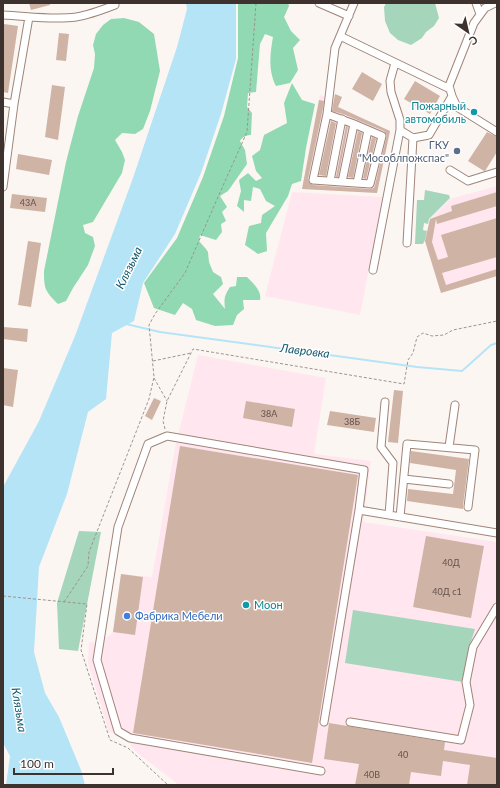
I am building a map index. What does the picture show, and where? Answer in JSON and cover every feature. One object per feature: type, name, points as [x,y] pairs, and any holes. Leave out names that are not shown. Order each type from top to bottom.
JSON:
[{"type":"street","points":[[3,15],[54,18],[76,17],[115,5],[114,3]]},
{"type":"street","points":[[319,3],[349,16]]},
{"type":"street","points":[[327,114],[382,136],[370,184],[313,180],[327,114],[335,48],[354,3]]},
{"type":"street","points":[[476,3],[480,14]]},
{"type":"street","points":[[495,3],[485,8],[474,22],[448,86],[457,107],[497,132]]},
{"type":"street","points":[[3,187],[14,104],[29,17]]},
{"type":"street","points":[[340,36],[395,62],[451,92]]},
{"type":"street","points":[[373,270],[400,130],[400,120],[391,92],[390,81],[395,62]]},
{"type":"street","points":[[400,130],[412,138],[429,135],[451,92]]},
{"type":"street","points":[[3,102],[14,104]]},
{"type":"street","points":[[330,181],[342,119]]},
{"type":"street","points":[[342,182],[354,124]]},
{"type":"street","points":[[357,183],[368,130]]},
{"type":"street","points":[[407,243],[412,138]]},
{"type":"street","points":[[450,170],[468,181],[494,173],[497,166]]},
{"type":"street","points":[[385,402],[381,447],[393,463],[389,515]]},
{"type":"street","points":[[449,448],[455,405]]},
{"type":"street","points":[[321,771],[130,738],[118,731],[97,660],[118,527],[148,444],[167,436],[364,470],[359,510],[324,722]]},
{"type":"street","points":[[400,516],[407,444],[475,450],[468,507]]},
{"type":"street","points":[[404,479],[449,484]]},
{"type":"street","points":[[359,510],[497,533]]},
{"type":"street","points":[[350,722],[461,740],[470,705],[466,682],[473,647],[497,607]]},
{"type":"path","points":[[64,602],[88,566],[89,552],[150,399],[154,377],[149,325],[185,273],[247,132],[256,3]]},
{"type":"path","points":[[167,436],[163,421],[167,401],[193,349],[404,384],[408,360],[413,352],[417,337],[423,333],[432,336],[444,335],[453,330],[497,320]]},
{"type":"path","points":[[152,361],[192,353]]},
{"type":"path","points":[[154,377],[167,401]]},
{"type":"path","points":[[3,596],[88,604]]},
{"type":"shaded area","points":[[335,94],[342,97],[338,107],[390,131],[377,193],[302,189],[320,95],[332,99]]},
{"type":"shaded area","points":[[497,186],[497,276],[441,293],[425,241],[430,219],[450,199]]},
{"type":"shaded area","points":[[292,192],[383,197],[360,315],[265,296]]},
{"type":"shaded area","points":[[198,355],[326,378],[314,454],[371,461],[363,522],[497,542],[497,785],[179,785],[135,751],[126,737],[109,732],[88,663],[89,642],[100,643],[113,632],[121,574],[152,577],[176,443]]},
{"type":"green space","points":[[238,3],[288,3],[289,6],[284,17],[291,31],[300,40],[293,48],[298,70],[290,83],[276,86],[273,80],[271,68],[273,37],[265,34],[260,44],[256,92],[248,93],[247,107],[252,113],[251,135],[245,136],[240,141],[245,150],[247,164],[228,191],[220,196],[227,207],[222,212],[226,221],[221,224],[222,232],[216,240],[200,235],[199,241],[208,252],[209,262],[213,272],[221,277],[223,284],[213,294],[225,309],[226,295],[230,287],[236,286],[237,277],[247,277],[249,279],[260,293],[260,300],[243,300],[244,309],[237,315],[233,325],[215,326],[196,320],[192,309],[183,303],[175,315],[154,308],[144,283],[177,238],[203,177],[224,116],[238,58]]},
{"type":"green space","points":[[386,3],[435,3],[439,18],[434,26],[426,32],[422,38],[411,45],[398,40],[390,33],[385,21],[384,7]]},
{"type":"green space","points":[[124,18],[139,22],[154,34],[160,71],[150,111],[143,129],[135,134],[122,133],[115,140],[125,160],[122,173],[93,222],[83,225],[85,233],[93,237],[95,246],[88,265],[66,301],[58,304],[50,296],[46,289],[44,282],[44,271],[66,162],[78,116],[94,68],[95,54],[93,45],[96,34],[103,25],[111,19]]},
{"type":"green space","points":[[292,83],[302,100],[315,104],[301,181],[292,184],[288,196],[266,233],[267,251],[258,254],[245,245],[249,226],[261,223],[262,215],[275,206],[266,201],[260,189],[253,187],[251,201],[244,200],[244,212],[237,206],[241,191],[239,180],[248,173],[256,181],[262,178],[256,171],[252,156],[260,150],[264,135],[287,123],[284,103]]},
{"type":"green space","points":[[425,190],[449,195],[450,198],[429,219],[428,224],[424,223],[423,230],[427,231],[423,244],[415,244],[417,200],[424,200]]},
{"type":"green space","points":[[79,531],[101,532],[78,651],[59,649],[57,603]]},
{"type":"green space","points":[[353,610],[475,629],[470,645],[463,682],[345,663]]},
{"type":"water","name":"Клязьма","points":[[186,3],[236,3],[236,59],[221,114],[201,173],[175,234],[143,283],[134,321],[112,333],[106,399],[88,412],[67,494],[39,567],[34,652],[45,693],[59,717],[81,770],[85,785],[6,785],[10,756],[3,743],[3,487],[39,421],[75,336],[133,178],[177,47],[187,9]]},
{"type":"building","points":[[29,3],[50,3],[50,5],[31,10]]},
{"type":"building","points":[[4,24],[18,26],[8,93],[3,92]]},
{"type":"building","points":[[59,33],[69,34],[66,61],[56,60]]},
{"type":"building","points":[[362,72],[382,84],[373,101],[352,89]]},
{"type":"building","points":[[415,81],[440,96],[430,114],[404,99]]},
{"type":"building","points":[[52,85],[65,87],[58,140],[45,137]]},
{"type":"building","points":[[335,94],[342,97],[338,107],[390,131],[377,193],[302,189],[319,100],[324,101],[308,179],[309,182],[313,185],[374,188],[387,135],[384,131],[332,111]]},
{"type":"building","points":[[331,121],[336,123],[326,176],[319,175]]},
{"type":"building","points":[[346,126],[348,127],[338,177],[336,177]]},
{"type":"building","points":[[358,131],[362,133],[353,178],[348,177]]},
{"type":"building","points":[[487,132],[497,137],[497,152],[484,171],[468,161]]},
{"type":"building","points":[[372,137],[376,139],[366,179],[363,178]]},
{"type":"building","points":[[18,154],[52,160],[49,175],[16,169]]},
{"type":"building","points":[[497,192],[497,206],[437,224],[436,219],[432,242],[438,260],[448,257],[441,235],[497,218],[497,257],[442,273],[446,285],[497,269],[497,276],[441,293],[425,241],[430,219],[452,211],[451,206]]},
{"type":"building","points":[[12,194],[47,198],[45,212],[10,208]]},
{"type":"building","points":[[28,241],[41,243],[31,307],[18,305]]},
{"type":"building","points":[[3,327],[28,329],[27,342],[3,339]]},
{"type":"building","points":[[3,368],[18,370],[13,407],[3,405]]},
{"type":"building","points":[[394,390],[403,391],[398,443],[388,442]]},
{"type":"building","points":[[154,398],[161,401],[152,420],[145,416]]},
{"type":"building","points":[[246,401],[295,409],[292,427],[243,418]]},
{"type":"building","points":[[330,411],[376,418],[374,432],[327,425]]},
{"type":"building","name":"Моон","points":[[180,446],[358,475],[312,763],[133,733]]},
{"type":"building","points":[[411,451],[469,459],[463,509],[407,501],[408,489],[453,494],[456,470],[410,463]]},
{"type":"building","points":[[426,536],[484,546],[471,618],[413,607]]},
{"type":"building","name":"Фабрика Мебели","points":[[121,574],[143,577],[135,635],[113,632]]},
{"type":"building","points":[[329,723],[445,742],[444,750],[497,758],[497,785],[467,785],[470,765],[443,761],[441,776],[411,772],[409,785],[355,785],[359,764],[324,759]]},
{"type":"waterway","name":"Лавровка","points":[[126,324],[160,332],[417,367],[462,371],[491,345],[497,343]]},
{"type":"place","name":"Пожарный автомобиль","points":[[474,112]]},
{"type":"place","name":"ГКУ \"Мособлпожспас\"","points":[[457,151]]},
{"type":"place","name":"Моон","points":[[246,605]]},
{"type":"place","name":"Фабрика Мебели","points":[[127,616]]}]
